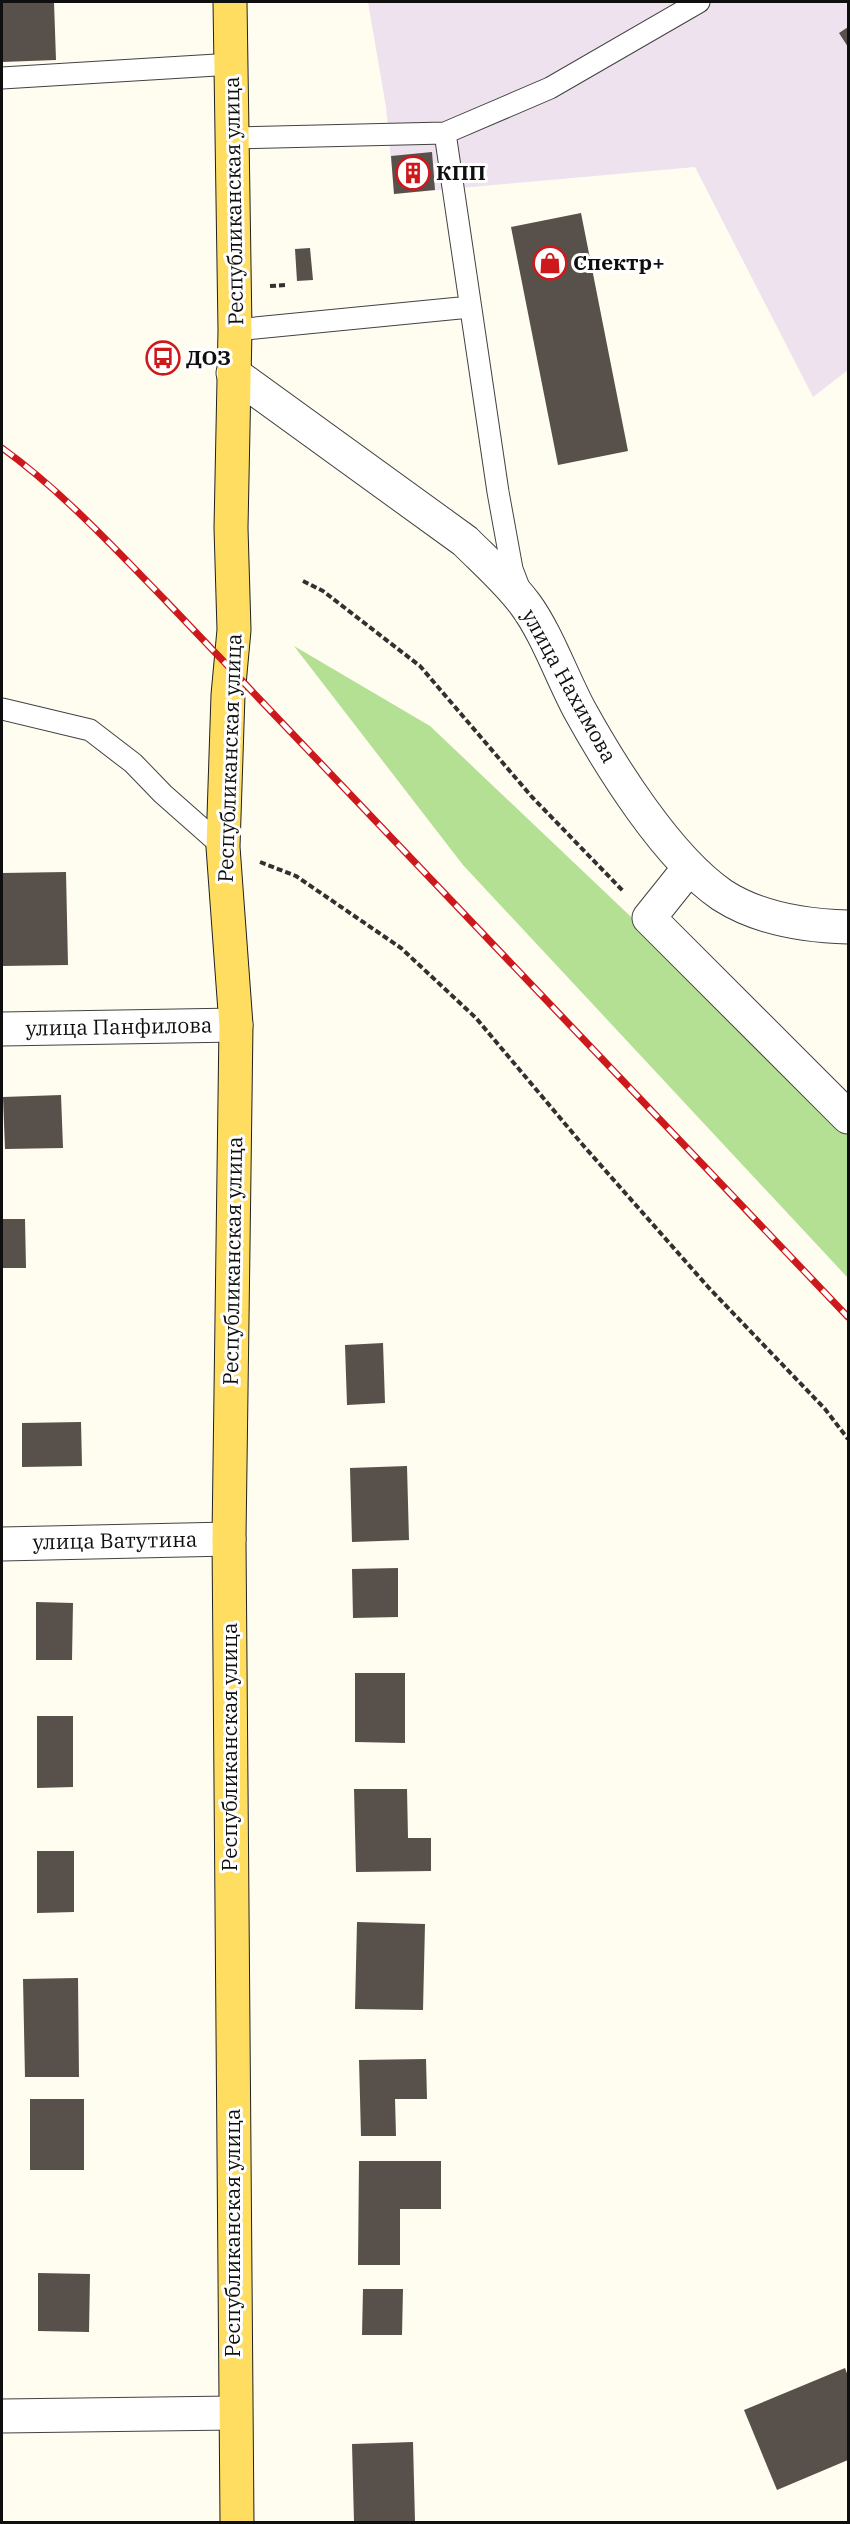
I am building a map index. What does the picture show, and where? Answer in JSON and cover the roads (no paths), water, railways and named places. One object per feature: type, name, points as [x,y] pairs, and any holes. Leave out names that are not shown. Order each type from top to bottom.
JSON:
[{"type":"main road","name":"Республиканская улица","points":[[230,2],[235,330],[231,528],[234,630],[228,695],[223,847],[236,1025],[229,1539],[234,2413],[237,2523]]},
{"type":"street","name":"улица Нахимова","points":[[233,373],[465,541],[525,605],[579,708],[614,768],[689,868],[724,896],[766,915],[817,926],[849,927]]},
{"type":"street","points":[[689,868],[649,918],[849,1117]]},
{"type":"street","name":"улица Панфилова","points":[[2,1029],[236,1025]]},
{"type":"street","name":"улица Ватутина","points":[[2,1544],[229,1539]]},
{"type":"street","points":[[2,2416],[234,2413]]},
{"type":"lane","points":[[233,138],[445,133],[550,88],[699,2]]},
{"type":"lane","points":[[2,78],[232,64]]},
{"type":"lane","points":[[445,133],[505,534],[512,569],[525,605]]},
{"type":"lane","points":[[235,330],[470,307]]},
{"type":"lane","points":[[2,709],[90,730],[133,763],[163,794],[223,847]]},
{"type":"railway","points":[[2,448],[88,521],[167,602],[848,1317]]},
{"type":"place","name":"КПП","points":[[413,173]]},
{"type":"place","name":"Спектр+","points":[[550,263]]},
{"type":"place","name":"ДОЗ","points":[[163,358]]}]
